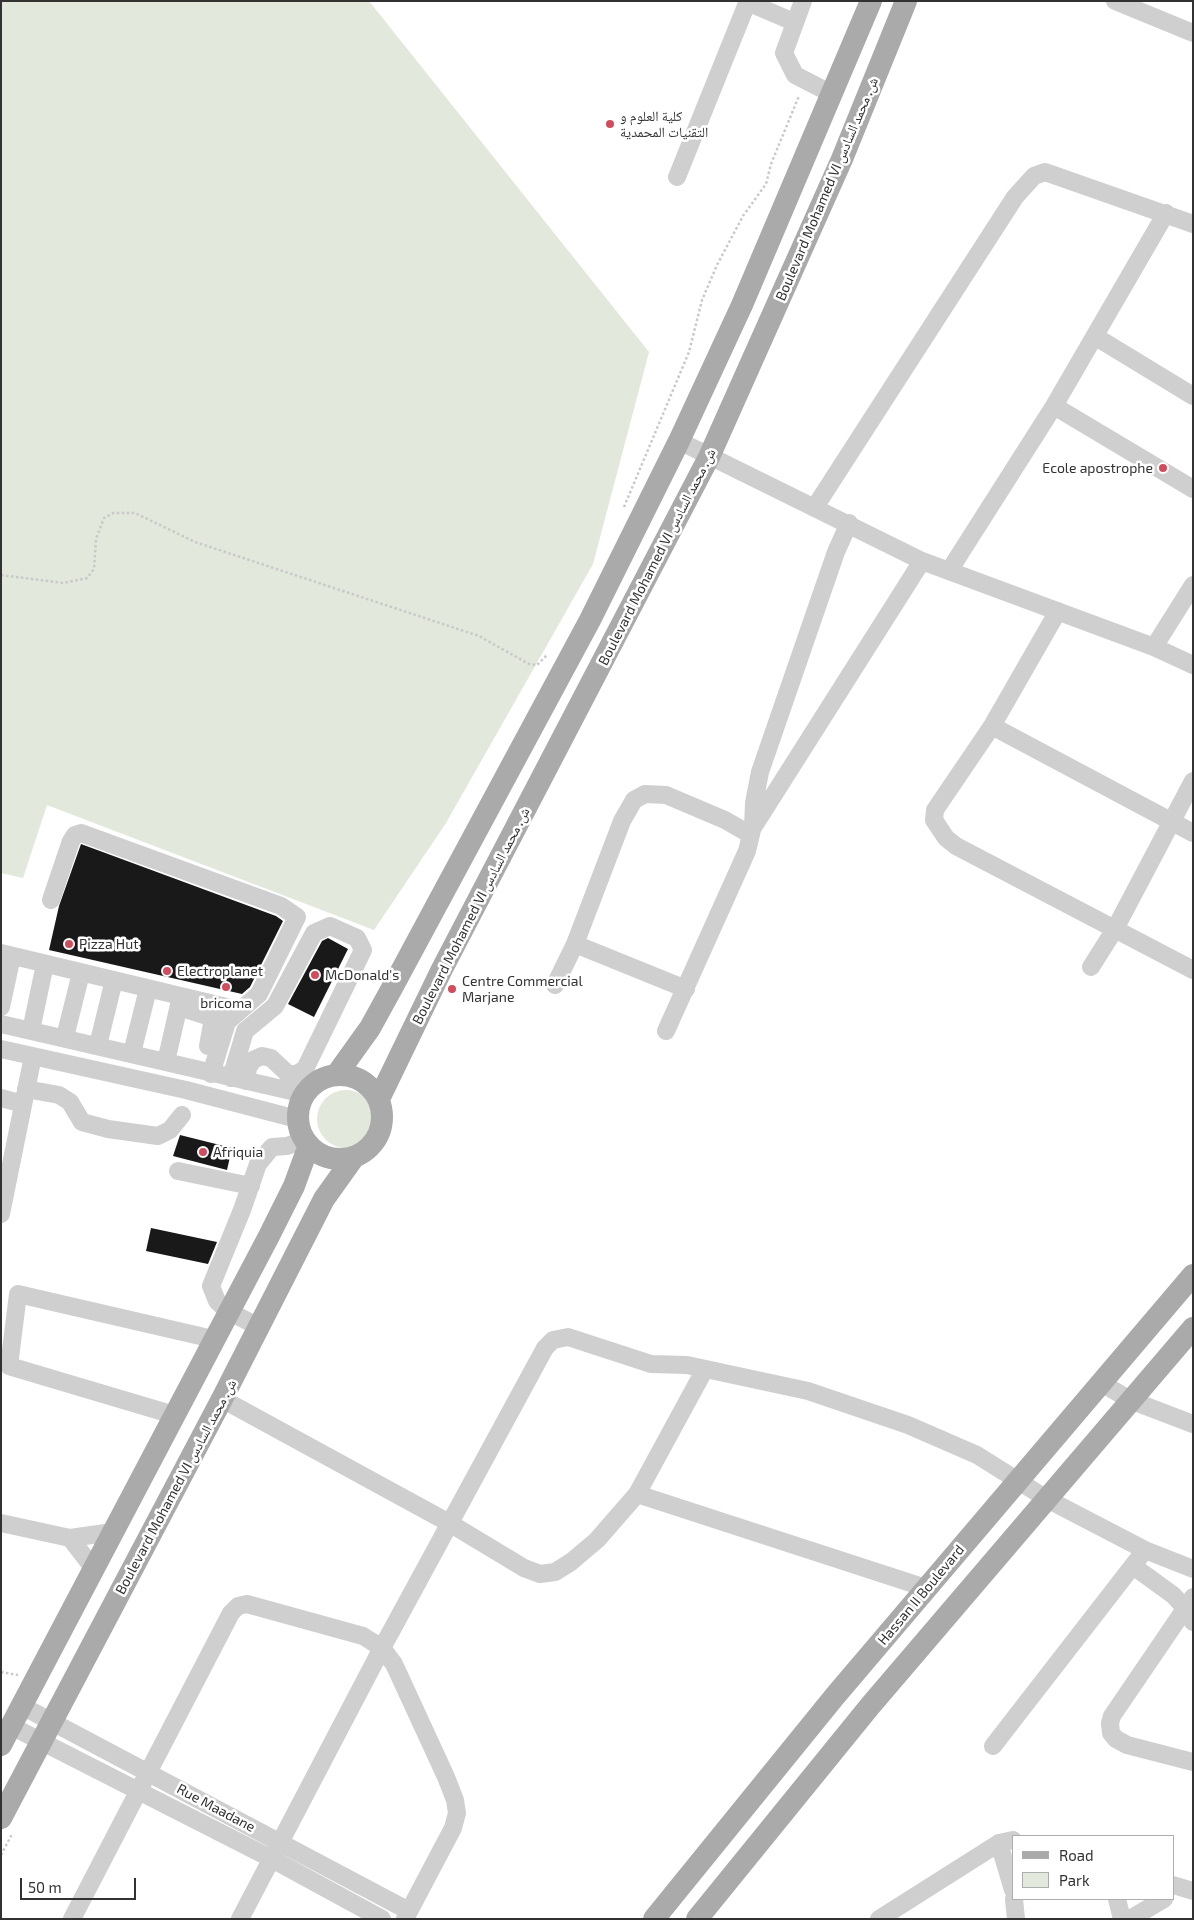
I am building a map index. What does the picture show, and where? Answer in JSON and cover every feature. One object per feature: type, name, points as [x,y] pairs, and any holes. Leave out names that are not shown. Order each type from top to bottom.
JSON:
[{"type":"main road","points":[[337,1074],[370,1028],[590,620],[679,441],[742,305],[871,1]]},
{"type":"main road","name":"Boulevard Mohamed VI ش. محمد السادس","points":[[379,1099],[442,968],[710,457],[842,159],[906,1]]},
{"type":"main road","points":[[410,954],[442,968]]},
{"type":"main road","points":[[6,1736],[294,1186],[303,1135],[299,1106],[304,1094],[318,1080],[337,1074],[354,1077],[368,1085],[379,1099],[382,1112],[381,1126],[376,1140],[366,1150],[354,1157],[340,1160],[326,1157],[303,1135]]},
{"type":"main road","name":"Boulevard Mohamed VI ش. محمد السادس","points":[[1,1818],[222,1399],[324,1199],[354,1157]]},
{"type":"main road","name":"Hassan II Boulevard","points":[[654,1919],[926,1588],[1193,1275]]},
{"type":"main road","points":[[696,1919],[870,1706],[1193,1328]]},
{"type":"street","points":[[803,1],[784,53],[790,70],[805,81],[832,94]]},
{"type":"street","points":[[1115,1],[1193,33]]},
{"type":"street","points":[[677,177],[748,2],[794,22]]},
{"type":"street","points":[[815,507],[1015,197],[1034,176],[1045,172],[1193,224]]},
{"type":"street","points":[[949,571],[1096,337],[1166,213]]},
{"type":"street","points":[[1096,337],[1193,396]]},
{"type":"street","points":[[1054,406],[1193,489]]},
{"type":"street","points":[[679,441],[922,561],[1154,647],[1193,665]]},
{"type":"street","points":[[752,831],[754,803],[760,772],[836,552],[849,524]]},
{"type":"street","points":[[666,1031],[735,881],[752,831],[922,561]]},
{"type":"street","points":[[1154,647],[1193,586]]},
{"type":"street","points":[[1058,612],[992,726],[935,810],[934,820],[946,838],[956,846],[1193,970]]},
{"type":"street","points":[[992,726],[1193,833]]},
{"type":"street","points":[[1091,967],[1115,929],[1193,781]]},
{"type":"street","points":[[555,984],[575,944],[622,821],[634,800],[645,794],[666,795],[752,831]]},
{"type":"street","points":[[51,900],[71,841],[75,835],[81,832],[281,906],[297,917],[259,994],[232,1016],[224,1030],[211,1074]]},
{"type":"street","points":[[330,926],[357,938],[363,950],[305,1069],[295,1075],[287,1073],[271,1058],[262,1056],[253,1060],[238,1080],[245,1030],[275,1006],[314,933],[330,926]]},
{"type":"street","points":[[575,944],[686,989]]},
{"type":"street","points":[[1,1007],[7,955],[148,988],[213,1018],[205,1056],[202,1060],[1,1014]]},
{"type":"street","points":[[34,1021],[45,964]]},
{"type":"street","points":[[67,1029],[81,973]]},
{"type":"street","points":[[100,1037],[114,980]]},
{"type":"street","points":[[134,1045],[148,988]]},
{"type":"street","points":[[180,1002],[239,1010]]},
{"type":"street","points":[[168,1053],[180,1002]]},
{"type":"street","points":[[1,1024],[304,1094]]},
{"type":"street","points":[[1,1049],[186,1090],[303,1135]]},
{"type":"street","points":[[1,1214],[32,1056]]},
{"type":"street","points":[[186,1090],[190,1069]]},
{"type":"street","points":[[1,1098],[52,1093],[65,1098],[74,1108],[82,1122],[89,1126],[158,1136],[170,1130],[182,1115]]},
{"type":"street","points":[[259,1327],[228,1311],[217,1301],[211,1286],[258,1164],[272,1147],[287,1146],[303,1135]]},
{"type":"street","points":[[178,1171],[251,1186]]},
{"type":"street","points":[[174,1415],[9,1366],[18,1294],[213,1340]]},
{"type":"street","points":[[240,1919],[382,1648],[545,1348],[554,1340],[568,1337],[651,1364],[687,1365],[705,1368],[808,1391],[908,1425],[977,1455],[1048,1499],[1145,1550],[1193,1569]]},
{"type":"street","points":[[222,1399],[451,1524],[524,1568],[540,1574],[556,1572],[571,1562],[597,1540],[637,1494],[705,1368]]},
{"type":"street","points":[[1100,1382],[1130,1400],[1193,1424]]},
{"type":"street","points":[[637,1494],[926,1588]]},
{"type":"street","points":[[1,1523],[70,1538],[113,1532]]},
{"type":"street","points":[[70,1538],[94,1569]]},
{"type":"street","points":[[993,1746],[1145,1550]]},
{"type":"street","points":[[1133,1566],[1160,1584],[1190,1609],[1112,1716],[1110,1728],[1116,1738],[1127,1745],[1193,1762]]},
{"type":"street","points":[[72,1919],[231,1612],[238,1606],[247,1604],[363,1636],[382,1648],[394,1664],[446,1777],[455,1800],[457,1813],[453,1828],[407,1915]]},
{"type":"street","name":"Rue Maadane","points":[[22,1706],[47,1732],[138,1791],[272,1859],[382,1919]]},
{"type":"street","name":"Rue Maadane","points":[[6,1736],[47,1732],[148,1772],[280,1842],[407,1915]]},
{"type":"street","points":[[878,1919],[901,1912],[1006,1842],[1012,1883]]},
{"type":"street","points":[[1014,1900],[1016,1919]]},
{"type":"street","points":[[1117,1900],[1122,1919]]},
{"type":"street","points":[[1130,1919],[1162,1900]]},
{"type":"path","points":[[621,513],[689,352],[702,300],[717,265],[743,216],[766,184],[771,164],[805,81]]},
{"type":"path","points":[[1,575],[63,583],[86,578],[94,569],[96,539],[104,518],[113,513],[135,513],[195,542],[479,636],[529,664],[537,665],[550,651]]},
{"type":"green space","points":[[1,1],[369,1],[649,352],[593,564],[446,823],[374,930],[47,805],[23,878],[1,873]]},
{"type":"green space","points":[[346,1090],[357,1092],[370,1103],[375,1119],[373,1130],[362,1143],[346,1148],[335,1146],[322,1135],[317,1119],[319,1108],[330,1095]]},
{"type":"building","points":[[81,844],[276,916],[283,921],[250,987],[242,994],[49,950],[59,906]]},
{"type":"building","name":"McDonald's","points":[[328,938],[348,949],[314,1017],[288,1004],[322,941]]},
{"type":"building","name":"Afriquia","points":[[180,1135],[232,1148],[227,1170],[173,1156]]},
{"type":"building","points":[[151,1228],[217,1242],[208,1264],[146,1251]]},
{"type":"place","name":"كلية العلوم و التقنيات المحمدية","points":[[610,124]]},
{"type":"place","name":"Ecole apostrophe","points":[[1163,468]]},
{"type":"place","name":"Pizza Hut","points":[[69,944]]},
{"type":"place","name":"Electroplanet","points":[[167,971]]},
{"type":"place","name":"McDonald's","points":[[315,975]]},
{"type":"place","name":"bricoma","points":[[226,987]]},
{"type":"place","name":"Centre Commercial Marjane","points":[[452,989]]},
{"type":"place","name":"Afriquia","points":[[203,1152]]}]
